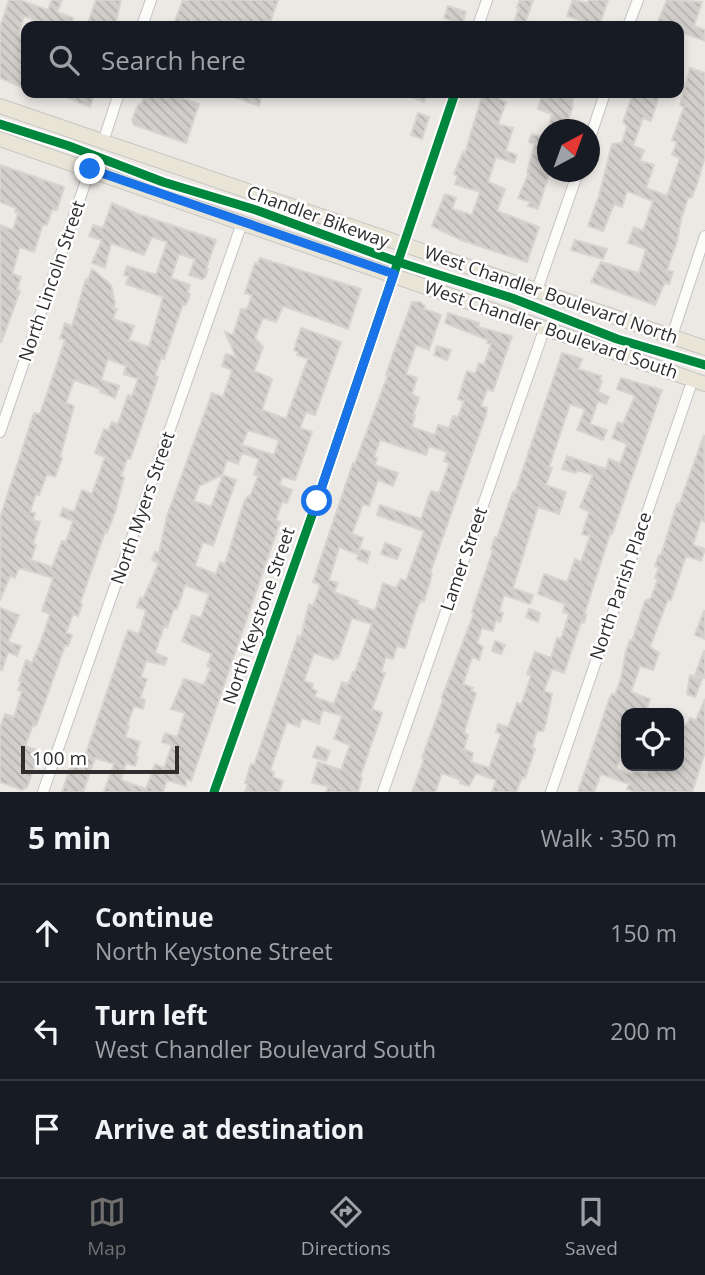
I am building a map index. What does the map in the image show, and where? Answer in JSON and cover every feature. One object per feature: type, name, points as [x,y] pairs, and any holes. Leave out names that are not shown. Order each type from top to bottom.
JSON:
[{"type":"main road","name":"West Chandler Boulevard North","points":[[0,106],[705,348]]},
{"type":"main road","name":"West Chandler Boulevard South","points":[[0,139],[699,382]]},
{"type":"street","points":[[144,21],[151,0]]},
{"type":"street","points":[[480,21],[487,0]]},
{"type":"street","points":[[630,21],[638,0]]},
{"type":"street","points":[[103,142],[117,98]]},
{"type":"street","name":"North Keystone Street","points":[[214,792],[453,98]]},
{"type":"street","points":[[596,119],[603,98]]},
{"type":"street","name":"North Lincoln Street","points":[[0,432],[90,169]]},
{"type":"street","points":[[537,289],[574,182]]},
{"type":"street","name":"North Myers Street","points":[[43,792],[242,223]]},
{"type":"street","points":[[672,336],[705,236]]},
{"type":"street","name":"Lamer Street","points":[[383,792],[545,327]]},
{"type":"street","name":"North Parish Place","points":[[551,792],[699,382]]},
{"type":"building","points":[[9,0],[20,0],[48,10],[52,0],[62,0],[57,12],[73,18],[72,21],[38,21],[24,16],[18,35],[21,36],[21,87],[0,78],[0,27]]},
{"type":"building","points":[[96,0],[121,0],[116,21],[89,21]]},
{"type":"building","points":[[183,0],[278,0],[271,21],[175,21]]},
{"type":"building","points":[[520,0],[533,0],[526,21],[515,21]]},
{"type":"building","points":[[573,0],[586,3],[590,0],[608,0],[601,21],[583,21],[567,16]]},
{"type":"building","points":[[667,0],[702,2],[694,26],[705,30],[705,41],[684,33],[684,21],[658,21]]},
{"type":"building","points":[[448,6],[466,12],[463,21],[444,18]]},
{"type":"building","points":[[690,68],[705,73],[705,157],[692,197],[688,198],[681,219],[667,270],[673,272],[669,284],[665,282],[655,305],[591,282],[601,262],[639,273],[646,249],[628,243],[634,227],[643,231],[653,201],[627,191],[622,207],[614,204],[603,231],[588,226],[599,196],[612,144],[622,143],[627,126],[623,122],[631,98],[658,98],[651,121],[643,118],[633,146],[644,150],[640,161],[654,165],[646,188],[667,196],[680,158],[672,155],[677,142],[672,140],[684,107],[680,105]]},
{"type":"building","points":[[68,98],[93,98],[90,107]]},
{"type":"building","points":[[143,98],[182,98],[199,104],[186,143],[134,125],[132,120],[139,104],[141,105]]},
{"type":"building","points":[[237,98],[261,98],[259,106]]},
{"type":"building","points":[[482,98],[500,98],[506,102],[498,124],[513,128],[506,151],[517,155],[514,163],[496,157],[488,182],[505,189],[497,211],[539,227],[527,262],[461,240],[432,226],[445,194],[456,198],[452,209],[472,215],[480,192],[455,184],[458,176],[454,174],[463,152],[465,153]]},
{"type":"building","points":[[541,98],[573,99],[569,119],[551,119],[552,114],[538,109]]},
{"type":"building","points":[[418,113],[429,117],[422,139],[411,135]]},
{"type":"building","points":[[532,134],[537,136],[537,182],[546,182],[538,209],[528,206],[530,202],[518,198],[529,173],[527,172],[535,144],[529,142]]},
{"type":"building","points":[[0,165],[64,187],[57,210],[52,210],[47,225],[43,224],[34,252],[20,247],[12,274],[21,277],[17,290],[20,291],[1,343],[0,225],[13,230],[18,213],[15,212],[16,208],[0,202]]},
{"type":"building","points":[[112,203],[216,240],[208,269],[202,279],[189,275],[195,259],[179,254],[171,278],[190,285],[187,292],[190,294],[186,305],[183,304],[164,359],[161,358],[155,376],[158,377],[143,422],[121,476],[124,477],[115,512],[107,533],[105,532],[78,616],[73,614],[66,633],[72,635],[68,646],[65,645],[37,723],[33,725],[25,746],[40,751],[27,787],[22,790],[0,782],[0,729],[5,714],[14,717],[22,691],[18,690],[19,681],[26,660],[32,663],[41,641],[50,614],[42,611],[53,578],[19,568],[15,578],[10,576],[0,600],[1,515],[34,413],[40,414],[65,340],[60,338],[65,323],[72,326],[86,279],[88,280],[92,269],[111,285],[115,303],[113,308],[117,309],[113,319],[134,326],[129,340],[149,347],[163,297],[126,284],[129,276],[124,275],[127,266],[156,275],[167,242],[152,237],[144,255],[111,243],[105,268],[92,263],[102,240],[89,236],[93,225],[103,228]],"holes":[[[108,359],[126,366],[124,374],[138,379],[132,396],[128,395],[118,424],[112,422],[108,431],[104,429],[95,453],[105,457],[92,494],[82,490],[74,512],[63,508],[60,516],[73,521],[66,542],[62,541],[52,567],[31,560],[40,522],[33,520],[35,513],[30,512],[47,474],[55,477],[62,458],[60,457],[74,406],[66,403],[74,380],[101,389],[100,392],[115,398],[119,386],[101,380]]]},
{"type":"building","points":[[575,240],[607,249],[603,259],[571,250]]},
{"type":"building","points":[[260,258],[361,289],[348,329],[283,306],[276,322],[263,318],[255,338],[263,347],[254,371],[272,379],[262,410],[286,419],[308,359],[297,355],[298,352],[294,350],[301,328],[341,342],[315,415],[306,412],[300,428],[312,432],[295,480],[282,477],[280,485],[292,490],[287,503],[282,502],[276,520],[280,522],[191,781],[186,778],[186,786],[167,780],[163,792],[104,792],[114,764],[95,758],[83,792],[62,792],[73,759],[83,762],[128,630],[138,634],[140,631],[146,610],[137,607],[159,563],[152,560],[155,552],[159,553],[167,516],[212,393],[223,397],[232,370],[222,366],[226,354],[236,357],[225,332],[233,335],[241,309],[247,309],[252,295],[245,293],[255,263],[257,264]],"holes":[[[248,430],[279,440],[274,455],[242,445]],[[242,453],[259,459],[254,475],[258,476],[250,497],[244,502],[225,564],[220,562],[216,574],[195,566],[203,542],[213,546],[236,480],[223,475],[211,507],[194,501],[199,486],[222,475],[227,460],[238,464]],[[185,585],[209,594],[201,618],[192,615],[182,641],[212,654],[207,666],[211,668],[204,685],[184,679],[171,709],[185,713],[177,737],[165,733],[162,742],[172,745],[164,768],[155,764],[146,789],[121,780],[126,763],[135,766],[140,742],[125,737],[129,726],[127,725],[134,706],[143,709],[145,700],[140,698],[147,679],[141,677],[146,661],[165,665],[167,658],[155,653],[164,626],[167,628],[174,608],[177,609]]]},
{"type":"building","points":[[412,302],[420,302],[425,306],[424,309],[441,315],[429,350],[416,345],[406,374],[417,378],[412,394],[419,398],[412,427],[435,435],[438,425],[449,428],[453,416],[458,417],[464,401],[458,399],[467,371],[475,374],[479,363],[484,365],[491,344],[487,343],[488,340],[445,323],[448,313],[479,323],[478,327],[512,336],[493,391],[487,389],[481,406],[487,408],[486,415],[430,573],[432,574],[424,602],[421,600],[416,611],[405,648],[397,646],[393,659],[386,657],[381,672],[385,673],[372,709],[382,713],[360,777],[362,778],[358,792],[326,792],[328,787],[312,782],[318,762],[341,770],[350,745],[334,739],[342,716],[323,710],[319,724],[302,718],[299,727],[287,722],[270,771],[274,772],[273,777],[283,781],[279,792],[245,792],[251,764],[254,765],[298,636],[301,637],[309,604],[313,606],[320,587],[313,582]],"holes":[[[380,440],[426,455],[429,446],[447,452],[444,461],[449,463],[439,493],[431,491],[421,519],[380,505],[377,515],[424,531],[406,581],[401,579],[396,588],[383,583],[375,611],[334,592],[338,583],[329,580],[339,547],[357,554],[363,538],[352,534],[363,504],[369,506],[378,480],[393,486],[398,473],[375,465],[377,458],[374,457]],[[352,618],[372,624],[355,672],[348,684],[342,682],[334,704],[314,697],[317,691],[312,689],[313,684],[304,681],[314,653],[334,660],[335,657],[338,658]]]},
{"type":"building","points":[[437,346],[451,350],[447,360],[434,355]]},
{"type":"building","points":[[562,353],[582,359],[578,369],[601,376],[598,392],[609,397],[606,404],[598,401],[590,424],[607,430],[603,440],[577,430],[585,409],[570,404],[549,467],[552,468],[546,485],[566,492],[559,514],[538,507],[513,588],[533,595],[530,604],[504,595],[499,612],[503,613],[500,622],[496,620],[493,631],[482,628],[477,643],[483,647],[479,660],[472,657],[463,684],[473,688],[471,691],[476,693],[464,733],[468,735],[464,749],[473,753],[471,762],[489,768],[501,734],[496,732],[498,724],[508,727],[517,703],[521,705],[531,676],[527,674],[535,652],[551,658],[557,638],[561,639],[569,614],[563,612],[565,604],[538,594],[544,574],[567,582],[575,559],[581,562],[590,536],[582,534],[589,512],[580,507],[593,475],[562,469],[567,456],[606,469],[609,459],[620,463],[627,444],[612,438],[618,422],[623,424],[635,396],[617,389],[621,378],[662,390],[610,534],[584,615],[584,623],[581,622],[564,673],[552,669],[544,691],[552,694],[546,723],[543,731],[537,731],[532,747],[535,749],[525,778],[522,777],[516,792],[492,792],[496,780],[476,773],[469,786],[442,773],[435,792],[412,792],[442,697],[474,613],[472,612],[495,537],[497,538],[513,492],[515,493]]},
{"type":"building","points":[[704,435],[705,522],[701,520],[693,545],[705,549],[701,561],[686,556],[671,600],[668,599],[650,647],[659,653],[653,670],[640,666],[631,692],[650,699],[647,708],[621,708],[621,755],[616,769],[632,775],[634,771],[647,775],[648,771],[684,771],[684,724],[687,725],[690,718],[696,720],[705,699],[705,752],[692,792],[635,792],[627,789],[629,784],[601,774],[594,792],[578,792],[609,700],[612,694],[615,695],[621,678],[630,640],[632,641],[645,601],[651,598],[658,579],[655,578],[659,567],[655,566],[677,504],[679,505]]},
{"type":"building","points":[[385,543],[401,549],[397,559],[381,554]]},
{"type":"building","points":[[360,549],[370,552],[367,563],[357,559]]},
{"type":"building","points":[[0,608],[19,615],[8,642],[21,646],[17,656],[8,652],[2,670],[0,670]]},
{"type":"building","points":[[529,609],[540,613],[538,622],[526,617]]},
{"type":"building","points":[[705,611],[705,639],[695,635]]},
{"type":"building","points":[[495,641],[505,645],[501,654],[492,651]]},
{"type":"building","points":[[705,651],[705,678],[695,675]]},
{"type":"building","points":[[690,675],[702,679],[695,697],[687,694]]},
{"type":"building","points":[[317,746],[330,751],[326,761],[313,757]]},
{"type":"cycle path","points":[[214,792],[317,501],[453,98]]},
{"type":"cycle path","name":"Chandler Bikeway","points":[[0,124],[69,146],[163,182],[256,210],[398,262],[512,298],[617,339],[705,365]]},
{"type":"route","points":[[90,169],[394,274],[317,501]]}]
